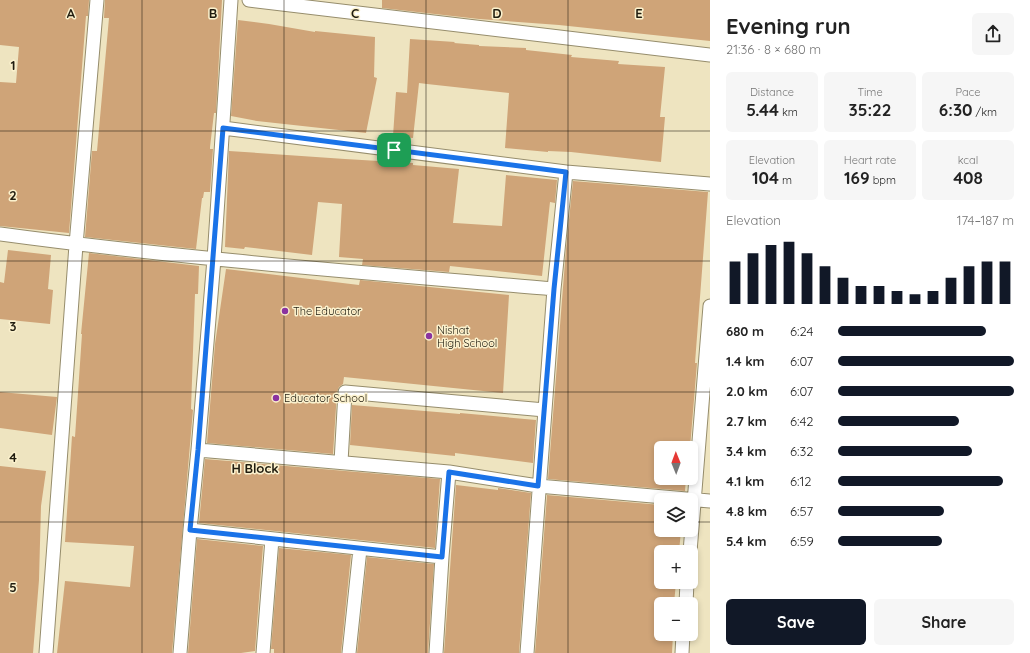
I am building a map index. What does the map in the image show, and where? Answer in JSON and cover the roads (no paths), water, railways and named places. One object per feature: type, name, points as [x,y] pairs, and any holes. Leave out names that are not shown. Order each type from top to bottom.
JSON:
[{"type":"street","points":[[46,653],[76,245],[97,0]]},
{"type":"street","points":[[180,653],[214,259],[231,0]]},
{"type":"street","points":[[249,0],[710,55]]},
{"type":"street","points":[[223,128],[566,172],[710,184]]},
{"type":"street","points":[[527,653],[538,486],[554,289],[566,172]]},
{"type":"street","points":[[0,234],[76,245],[214,259],[554,289]]},
{"type":"street","points":[[695,493],[710,306]]},
{"type":"street","points":[[341,462],[345,392],[545,410]]},
{"type":"street","points":[[198,450],[449,472],[538,486],[654,496]]},
{"type":"street","points":[[436,653],[449,472]]},
{"type":"street","points":[[698,500],[710,501]]},
{"type":"street","points":[[190,530],[442,557]]},
{"type":"street","points":[[263,653],[272,539]]},
{"type":"street","points":[[349,653],[360,549]]},
{"type":"street","points":[[682,653],[683,641]]},
{"type":"place","name":"The Educator","points":[[285,311]]},
{"type":"place","name":"Nishat High School","points":[[429,336]]},
{"type":"place","name":"Educator School","points":[[276,398]]},
{"type":"district","name":"H Block","points":[[255,468]]}]
